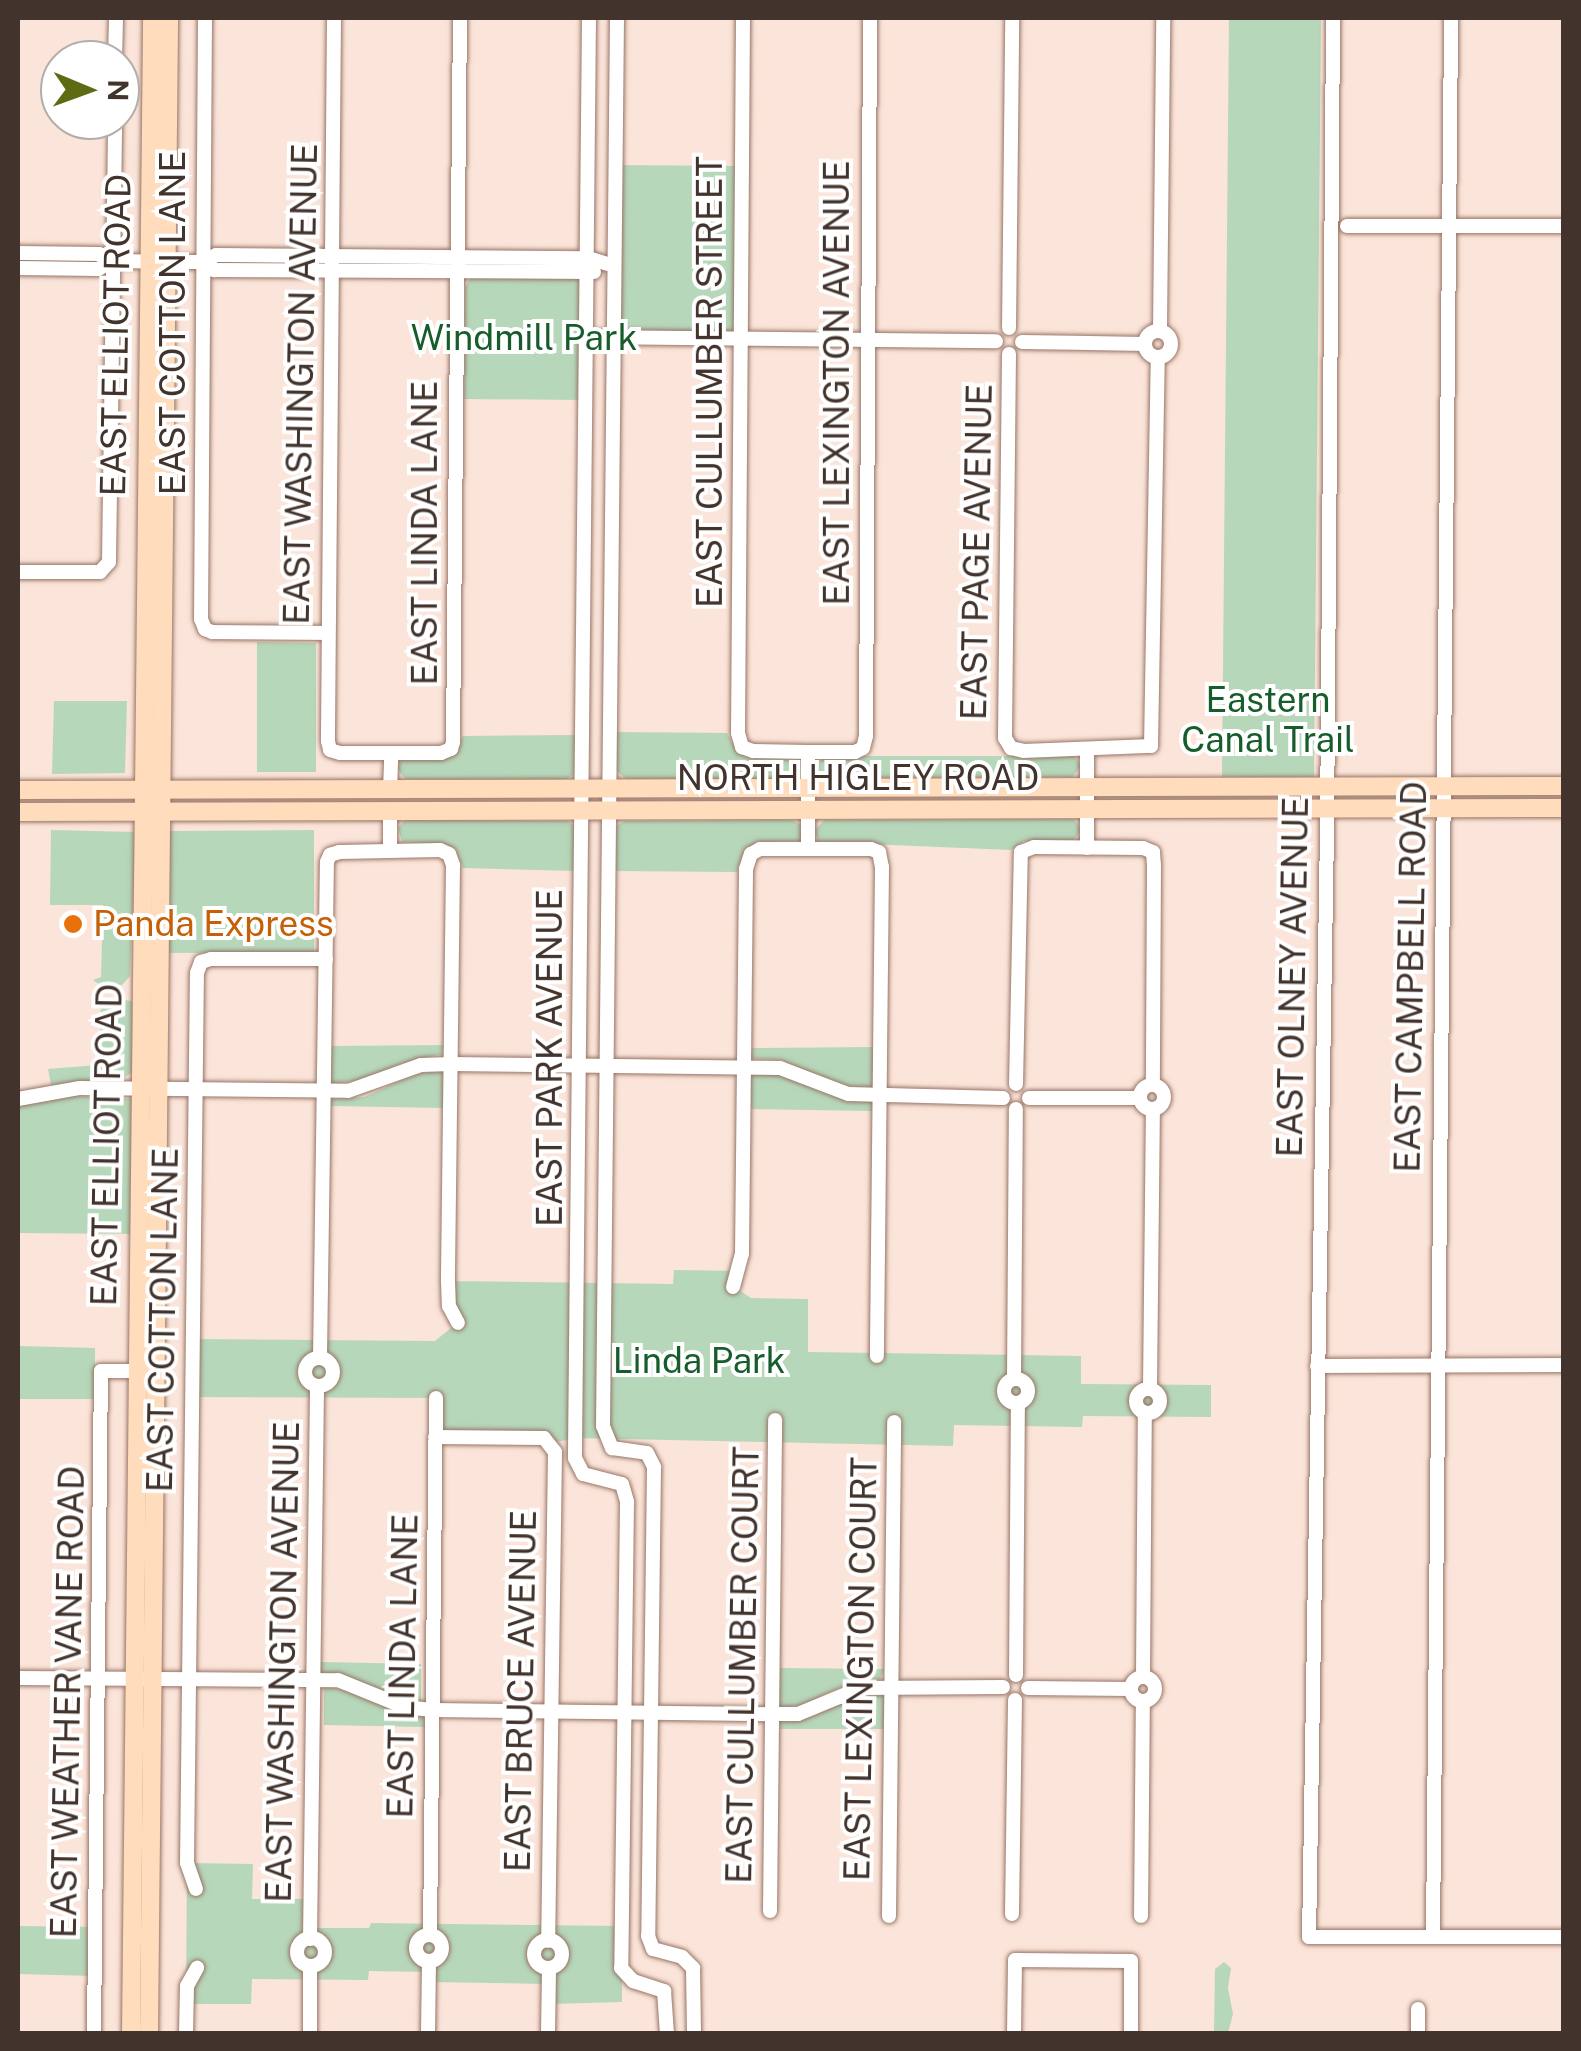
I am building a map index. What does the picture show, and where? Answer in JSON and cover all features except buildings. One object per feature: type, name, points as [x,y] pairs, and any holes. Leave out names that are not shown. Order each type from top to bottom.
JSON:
[{"type":"main road","name":"EAST ELLIOT ROAD","points":[[152,18],[158,261]]},
{"type":"main road","name":"EAST ELLIOT ROAD","points":[[131,2034],[144,1679],[158,261],[169,18]]},
{"type":"main road","name":"NORTH HIGLEY ROAD","points":[[18,790],[1564,786]]},
{"type":"main road","name":"NORTH HIGLEY ROAD","points":[[18,812],[1564,808]]},
{"type":"main road","name":"EAST ELLIOT ROAD","points":[[149,2034],[138,1371],[150,1088]]},
{"type":"street","name":"EAST COTTON LANE","points":[[205,18],[201,619],[205,629],[328,632]]},
{"type":"street","name":"EAST WASHINGTON AVENUE","points":[[334,18],[330,750],[391,753]]},
{"type":"street","name":"EAST LINDA LANE","points":[[391,753],[451,750],[460,18]]},
{"type":"street","name":"EAST PARK AVENUE","points":[[589,18],[575,1458],[584,1474],[615,1479],[625,1490],[621,1968],[633,1981],[664,1991],[667,2034]]},
{"type":"street","name":"EAST PARK AVENUE","points":[[618,18],[603,1426],[612,1448],[647,1453],[654,1468],[648,1936],[653,1949],[682,1957],[693,1968],[694,2034]]},
{"type":"street","name":"EAST CULLUMBER STREET","points":[[743,18],[742,747],[753,752],[808,752]]},
{"type":"street","name":"EAST LEXINGTON AVENUE","points":[[808,752],[863,748],[870,18]]},
{"type":"street","points":[[1009,328],[1012,18]]},
{"type":"street","points":[[1160,330],[1163,18]]},
{"type":"street","name":"EAST OLNEY AVENUE","points":[[1334,18],[1309,1937],[1433,1937]]},
{"type":"street","name":"EAST CAMPBELL ROAD","points":[[1433,1937],[1450,18]]},
{"type":"street","points":[[18,572],[107,569],[114,140]]},
{"type":"street","points":[[1347,226],[1564,226]]},
{"type":"street","points":[[18,253],[99,254],[113,261],[202,262],[214,270],[332,264],[614,266]]},
{"type":"street","points":[[18,268],[98,269],[113,261]]},
{"type":"street","name":"EAST PAGE AVENUE","points":[[1009,354],[1002,352],[996,342],[998,334],[1009,328],[1020,334],[1022,342],[1009,354],[1004,738],[1010,748],[1088,750]]},
{"type":"street","points":[[1145,344],[1149,334],[1160,330],[1167,334],[1171,346],[1158,357]]},
{"type":"street","points":[[588,337],[996,342]]},
{"type":"street","points":[[1022,342],[1145,344],[1158,357],[1151,746],[1088,750],[1088,848]]},
{"type":"street","points":[[808,752],[808,848]]},
{"type":"street","points":[[390,790],[391,753]]},
{"type":"street","points":[[390,812],[390,851],[449,854],[453,864],[448,1294],[458,1323]]},
{"type":"street","points":[[733,1287],[742,1254],[746,869],[751,854],[760,848],[879,852],[876,1356]]},
{"type":"street","points":[[1016,1084],[1017,864],[1021,852],[1034,848],[1152,852],[1153,1085],[1164,1097],[1161,1106],[1153,1110],[1144,1107],[1139,1098]]},
{"type":"street","name":"EAST WASHINGTON AVENUE","points":[[310,2034],[310,1966],[300,1962],[297,1953],[300,1944],[310,1939],[318,1386],[330,1382],[333,1371],[320,1358],[330,855],[390,851]]},
{"type":"street","name":"EAST COTTON LANE","points":[[196,1889],[186,1862],[197,973],[201,962],[326,960]]},
{"type":"street","points":[[18,1099],[65,1088],[324,1091],[368,1086],[421,1065],[580,1064],[780,1068],[848,1094],[1004,1098],[1016,1108]]},
{"type":"street","points":[[1004,1098],[1007,1088],[1016,1084],[1025,1088],[1028,1098]]},
{"type":"street","points":[[1139,1098],[1144,1088],[1153,1085]]},
{"type":"street","points":[[1016,1675],[1018,1404],[1004,1394],[1006,1384],[1014,1379],[1016,1108],[1028,1098],[1139,1098]]},
{"type":"street","points":[[1144,1676],[1145,1413],[1136,1407],[1136,1396],[1150,1388],[1153,1110]]},
{"type":"street","points":[[1317,1366],[1564,1365]]},
{"type":"street","name":"EAST WEATHER VANE ROAD","points":[[94,2034],[101,1371],[138,1371]]},
{"type":"street","name":"EAST LINDA LANE","points":[[428,2034],[429,1962],[443,1950],[441,1940],[430,1934],[436,1398]]},
{"type":"street","name":"EAST CULLUMBER COURT","points":[[770,1911],[775,1420]]},
{"type":"street","name":"EAST LEXINGTON COURT","points":[[888,1916],[894,1422]]},
{"type":"street","name":"EAST BRUCE AVENUE","points":[[435,1437],[544,1438],[552,1443],[548,1940],[539,1943],[534,1956],[540,1966],[549,1968],[548,2034]]},
{"type":"street","points":[[1003,1688],[1007,1679],[1016,1675],[1024,1678],[1028,1688],[1024,1697],[1015,1700]]},
{"type":"street","points":[[1130,1688],[1134,1680],[1144,1676],[1152,1680],[1155,1690],[1143,1701],[1141,1916]]},
{"type":"street","points":[[18,1678],[338,1680],[404,1707],[432,1710],[772,1714],[798,1714],[861,1688],[1003,1688],[1015,1700],[1012,1914]]},
{"type":"street","points":[[1028,1688],[1130,1688]]},
{"type":"street","points":[[1130,1688],[1134,1697],[1143,1701]]},
{"type":"street","points":[[1433,1937],[1564,1937]]},
{"type":"street","points":[[1014,2034],[1016,1960],[1132,1962],[1131,2034]]},
{"type":"street","points":[[186,2034],[186,1986],[197,1968]]},
{"type":"street","points":[[1418,2009],[1418,2034]]},
{"type":"green space","name":"Eastern Canal Trail","points":[[1229,18],[1321,18],[1314,777],[1222,777]]},
{"type":"green space","points":[[616,165],[740,166],[740,339],[613,337]]},
{"type":"green space","name":"Windmill Park","points":[[471,277],[580,278],[583,400],[464,399],[465,287]]},
{"type":"green space","points":[[257,642],[316,643],[316,772],[257,772]]},
{"type":"green space","points":[[54,701],[127,701],[125,773],[52,774]]},
{"type":"green space","points":[[615,732],[727,733],[737,751],[796,756],[802,760],[802,773],[793,779],[626,779],[614,769]]},
{"type":"green space","points":[[576,735],[576,773],[565,780],[405,779],[397,768],[403,758],[454,754],[463,736]]},
{"type":"green space","points":[[826,756],[1074,756],[1081,765],[1073,777],[821,778],[814,767]]},
{"type":"green space","points":[[1074,819],[1082,830],[1073,841],[1024,841],[1011,850],[819,842],[814,831],[824,820]]},
{"type":"green space","points":[[405,820],[568,821],[578,829],[576,871],[463,868],[456,850],[442,844],[402,842],[398,828]]},
{"type":"green space","points":[[793,820],[803,827],[801,841],[758,842],[744,850],[737,872],[613,871],[613,828],[624,821]]},
{"type":"green space","points":[[51,830],[136,832],[130,976],[122,985],[102,986],[93,980],[101,977],[103,905],[50,905]]},
{"type":"green space","points":[[314,830],[314,952],[168,953],[169,831]]},
{"type":"green space","points":[[107,997],[131,1001],[135,1008],[134,1071],[121,1080],[51,1085],[48,1069],[99,1065],[101,1002]]},
{"type":"green space","points":[[445,1045],[442,1054],[400,1064],[366,1079],[332,1084],[330,1046]]},
{"type":"green space","points":[[873,1047],[873,1089],[836,1084],[782,1060],[750,1058],[752,1048]]},
{"type":"green space","points":[[446,1070],[444,1108],[331,1106],[331,1099],[364,1097],[416,1074]]},
{"type":"green space","points":[[750,1070],[789,1076],[843,1099],[873,1101],[873,1111],[749,1109]]},
{"type":"green space","points":[[56,1095],[132,1099],[131,1234],[18,1233],[18,1104]]},
{"type":"green space","name":"Linda Park","points":[[674,1270],[739,1271],[734,1287],[751,1298],[808,1299],[808,1352],[1081,1356],[1081,1384],[1211,1385],[1211,1417],[1083,1416],[1082,1427],[954,1425],[953,1446],[575,1438],[552,1443],[435,1437],[435,1398],[192,1397],[193,1339],[435,1341],[457,1323],[448,1281],[673,1284]]},
{"type":"green space","points":[[18,1346],[95,1348],[95,1399],[18,1399]]},
{"type":"green space","points":[[320,1662],[421,1664],[421,1702],[400,1701],[347,1677],[320,1673]]},
{"type":"green space","points":[[779,1668],[885,1669],[880,1679],[838,1688],[802,1705],[779,1708]]},
{"type":"green space","points":[[324,1686],[360,1694],[392,1711],[426,1714],[425,1727],[324,1725]]},
{"type":"green space","points":[[863,1693],[886,1693],[886,1729],[780,1729],[780,1720],[811,1717]]},
{"type":"green space","points":[[187,1863],[253,1864],[252,1899],[311,1899],[311,1928],[369,1928],[371,1923],[622,1926],[622,2002],[549,2004],[548,1984],[429,1982],[428,1972],[369,1971],[368,1980],[252,1979],[251,2004],[186,2004]]},
{"type":"green space","points":[[18,1926],[95,1927],[95,1976],[18,1974]]},
{"type":"green space","points":[[1224,1962],[1231,1968],[1228,1988],[1233,2014],[1228,2033],[1214,2033],[1215,1969]]},
{"type":"place","name":"Panda Express","points":[[73,924]]}]
